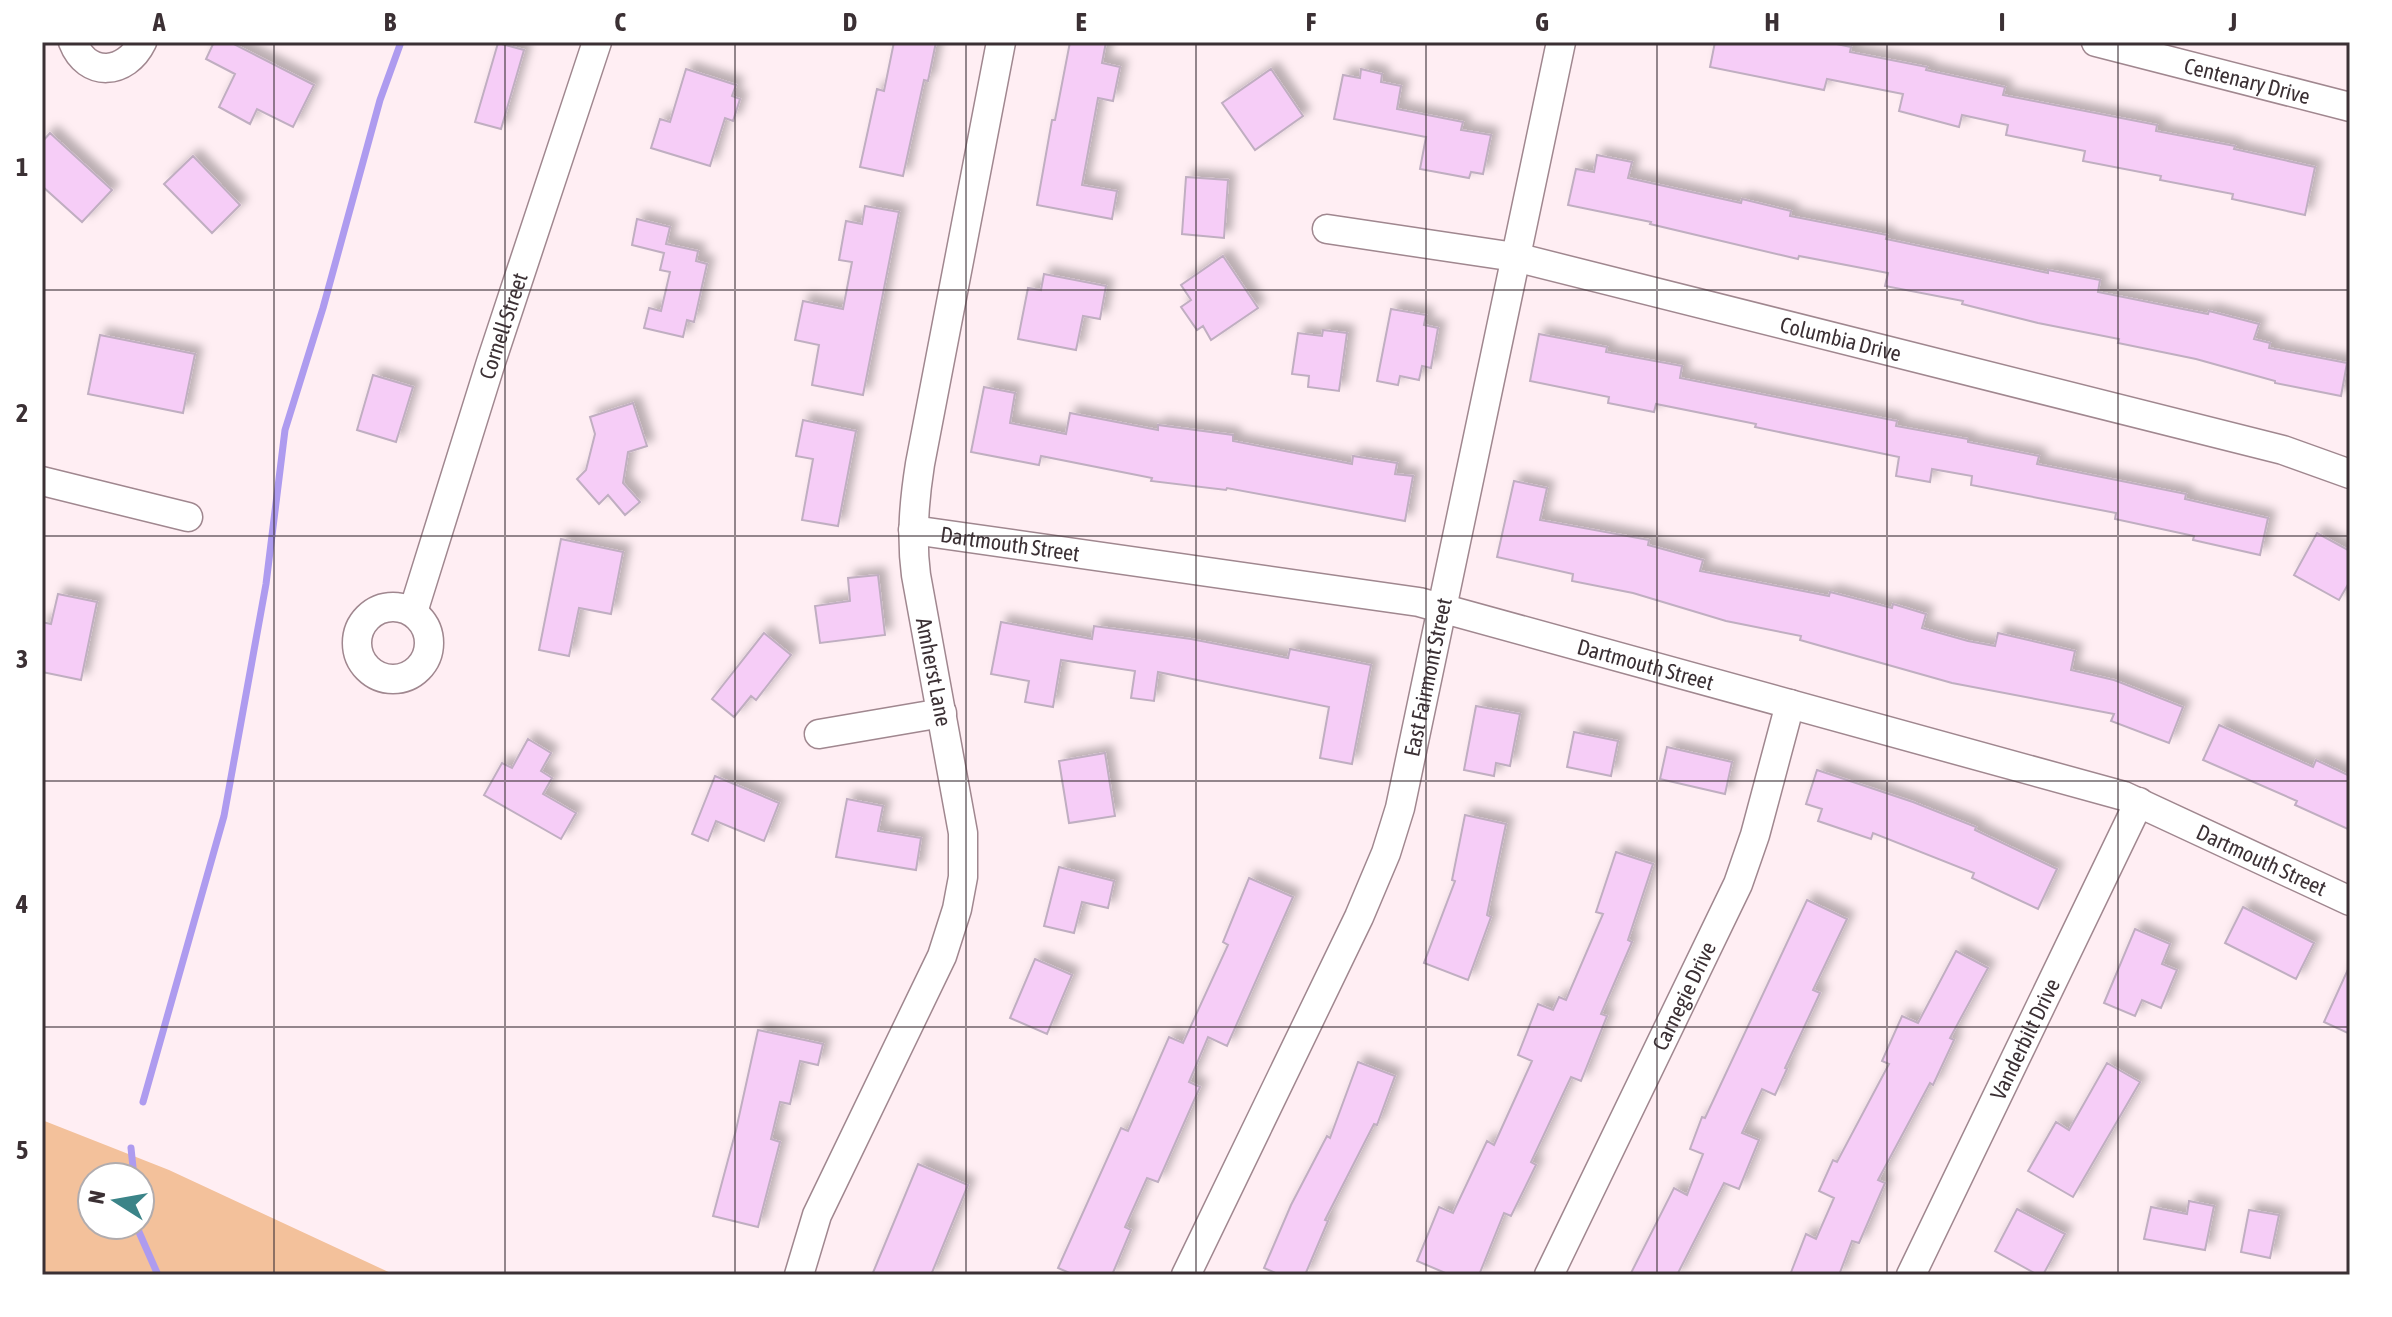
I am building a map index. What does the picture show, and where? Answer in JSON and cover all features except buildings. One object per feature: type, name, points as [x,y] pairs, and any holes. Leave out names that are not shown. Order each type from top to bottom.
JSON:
[{"type":"street","points":[[73,42],[84,60],[106,68],[129,61],[142,42]]},
{"type":"street","name":"Cornell Street","points":[[413,612],[491,362],[597,42]]},
{"type":"street","name":"Amherst Lane","points":[[799,1275],[817,1215],[936,971],[957,909],[964,848],[916,575],[913,530],[920,464],[1001,42]]},
{"type":"street","name":"East Fairmont Street","points":[[1186,1275],[1359,917],[1386,853],[1404,792],[1561,42]]},
{"type":"street","name":"Centenary Drive","points":[[2096,42],[2350,107]]},
{"type":"street","name":"Columbia Drive","points":[[1327,229],[1515,257],[2283,450],[2350,474]]},
{"type":"street","points":[[42,481],[188,517]]},
{"type":"street","name":"Dartmouth Street","points":[[913,530],[1394,597],[1443,609],[2139,802],[2350,901]]},
{"type":"street","name":"Carnegie Drive","points":[[1549,1275],[1738,884],[1755,835],[1790,704]]},
{"type":"street","points":[[819,734],[942,713]]},
{"type":"street","name":"Vanderbilt Drive","points":[[1911,1275],[2139,802]]},
{"type":"shaded area","points":[[42,1120],[146,1161],[76,1161],[76,1241],[156,1241],[156,1165],[395,1275],[42,1275]]},
{"type":"waterway","points":[[143,1102],[224,816],[266,584],[285,430],[323,308],[380,100],[401,42]]},
{"type":"waterway","points":[[131,1148],[132,1161]]},
{"type":"waterway","points":[[143,1241],[158,1275]]}]
